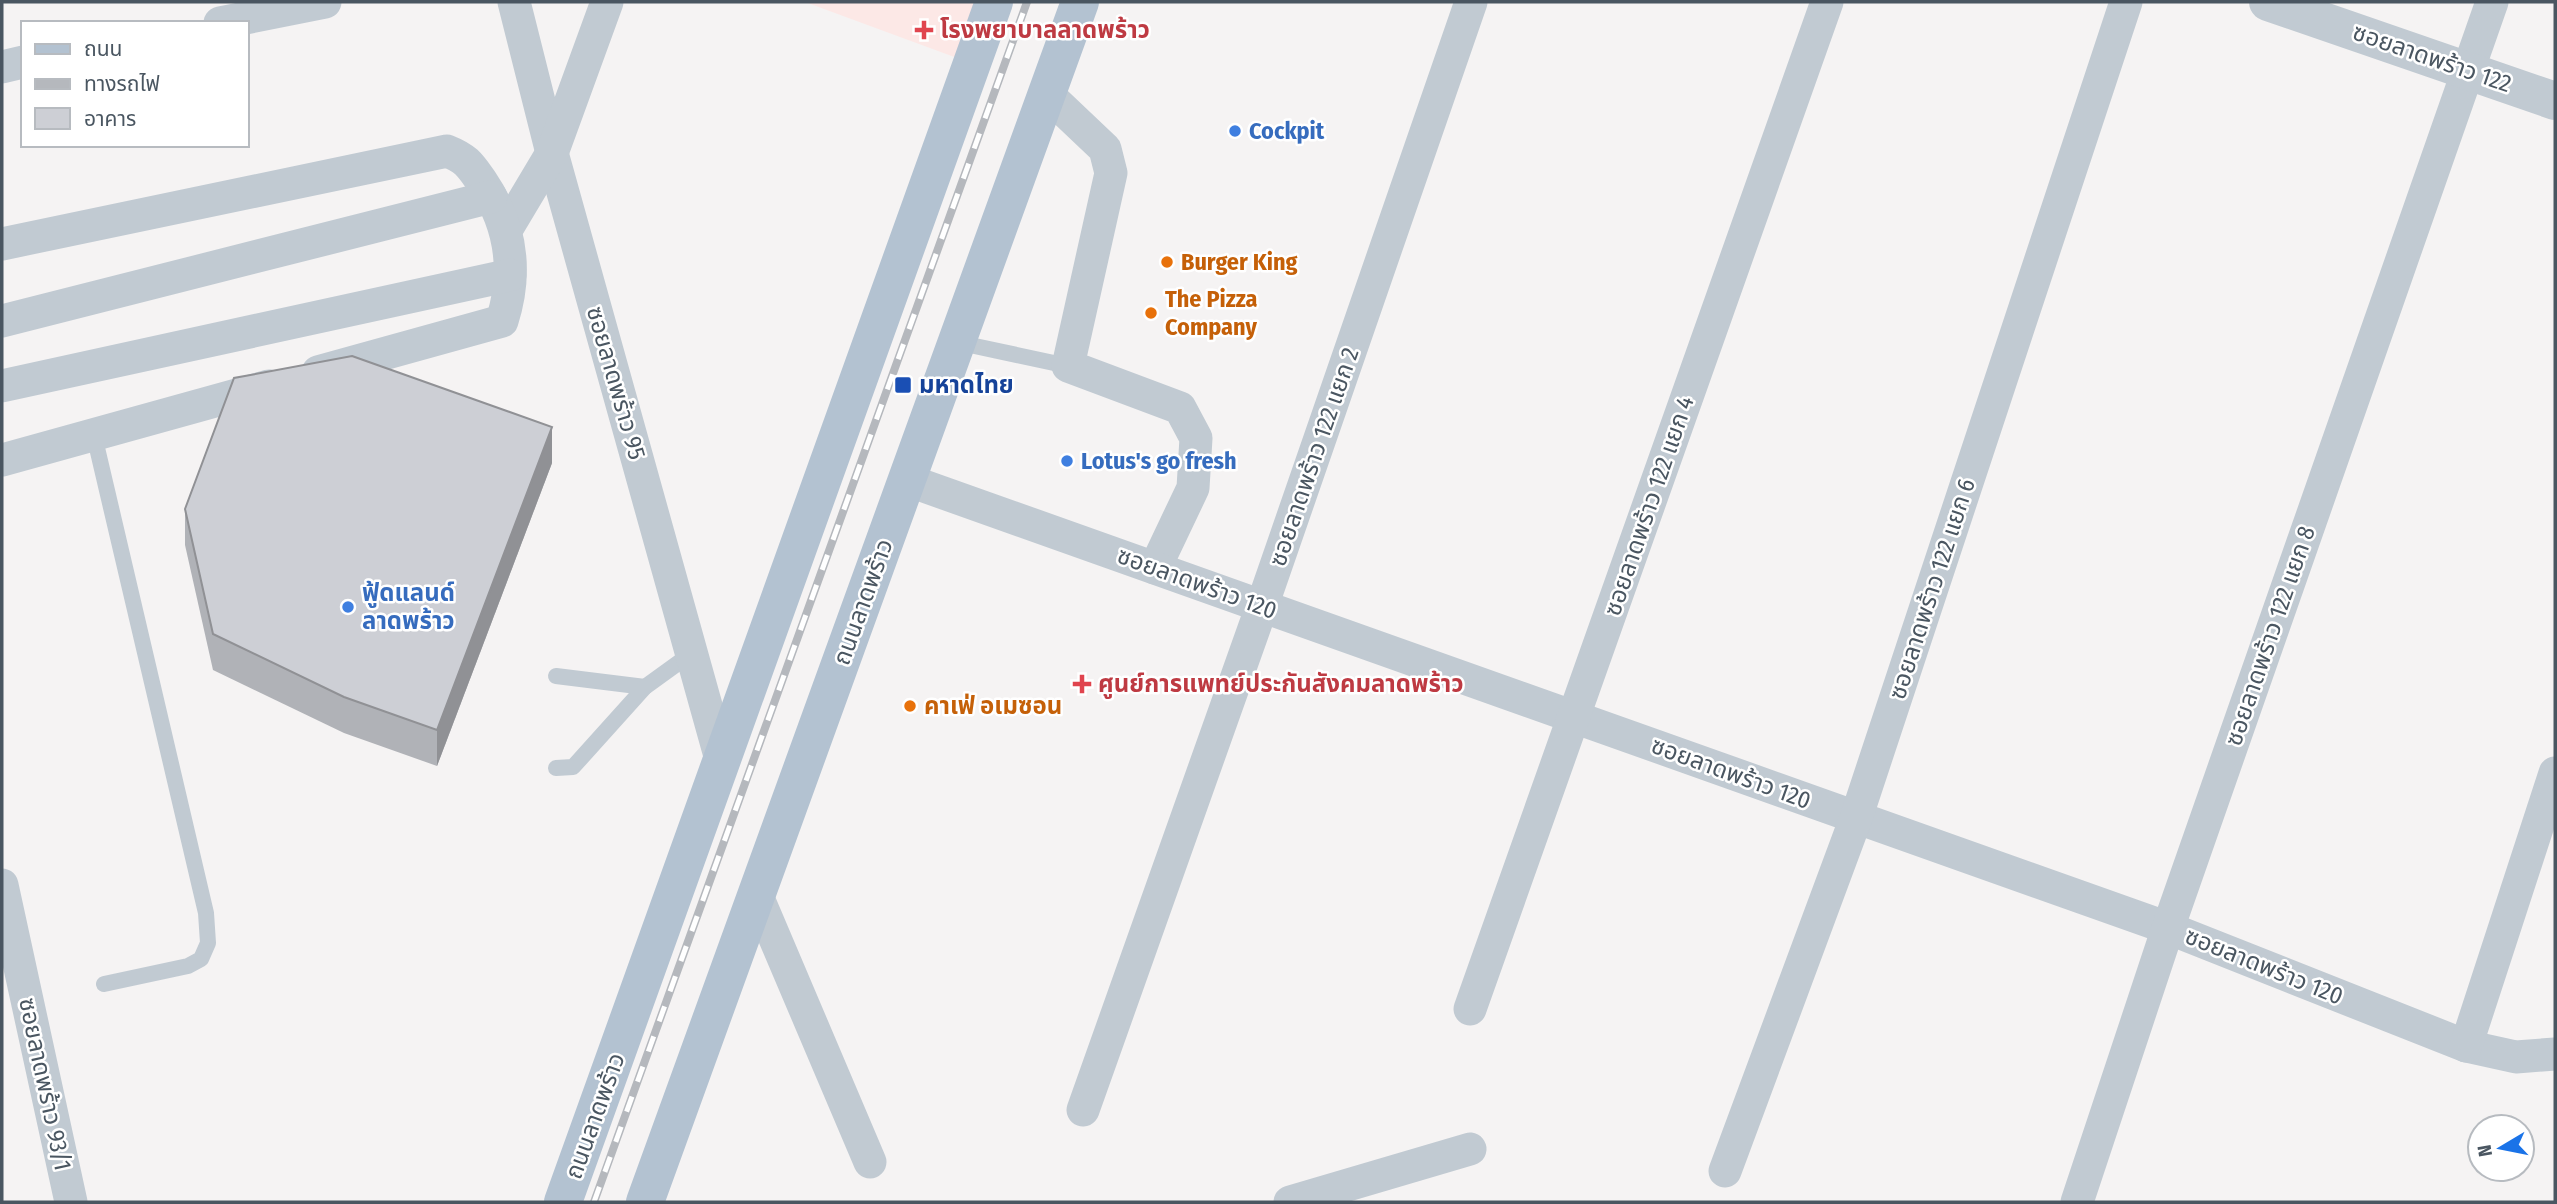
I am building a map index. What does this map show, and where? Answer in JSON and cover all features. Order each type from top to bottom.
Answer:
[{"type":"main road","name":"ถนนลาดพร้าว","points":[[563,1202],[994,2]]},
{"type":"main road","name":"ถนนลาดพร้าว","points":[[645,1202],[1080,2]]},
{"type":"street","points":[[230,21],[325,2]]},
{"type":"street","name":"ซอยลาดพร้าว 95","points":[[514,2],[552,153],[722,764]]},
{"type":"street","points":[[506,230],[552,153],[607,2]]},
{"type":"street","name":"ซอยลาดพร้าว 122 แยก 2","points":[[1083,1110],[1262,606],[1471,2]]},
{"type":"street","name":"ซอยลาดพร้าว 122 แยก 4","points":[[1470,1009],[1827,2]]},
{"type":"street","name":"ซอยลาดพร้าว 122 แยก 6","points":[[1725,1171],[1856,818],[2126,2]]},
{"type":"street","name":"ซอยลาดพร้าว 122","points":[[2268,2],[2555,101]]},
{"type":"street","name":"ซอยลาดพร้าว 122 แยก 8","points":[[2077,1202],[2168,929],[2493,2]]},
{"type":"street","points":[[2,67],[21,62]]},
{"type":"street","points":[[1047,94],[1105,149],[1111,173],[1068,366],[1180,408],[1196,438],[1193,488],[1155,568]]},
{"type":"street","points":[[2,244],[447,151],[465,158],[491,197],[506,230],[510,275],[507,306],[502,321],[2,460]]},
{"type":"street","points":[[2,321],[491,197]]},
{"type":"street","points":[[2,386],[510,275]]},
{"type":"street","name":"ซอยลาดพร้าว 120","points":[[907,480],[2168,929],[2466,1046],[2516,1057],[2555,1054]]},
{"type":"street","points":[[2466,1046],[2555,773]]},
{"type":"street","name":"ซอยลาดพร้าว 93/1","points":[[2,884],[71,1202]]},
{"type":"street","points":[[757,896],[870,1163]]},
{"type":"street","points":[[1290,1202],[1470,1149]]},
{"type":"lane","points":[[956,342],[1068,366]]},
{"type":"lane","points":[[94,435],[203,900],[208,943],[201,959],[188,966],[104,984]]},
{"type":"lane","points":[[556,768],[573,767],[645,687],[692,653]]},
{"type":"lane","points":[[556,676],[645,687]]},
{"type":"shaded area","name":"โรงพยาบาลลาดพร้าว","points":[[805,2],[978,2],[957,58]]},
{"type":"building","name":"ฟู้ดแลนด์ ลาดพร้าว","points":[[352,356],[552,427],[437,730],[344,697],[213,634],[185,509],[234,378]]},
{"type":"railway","points":[[594,1202],[1027,2]]},
{"type":"place","name":"โรงพยาบาลลาดพร้าว","points":[[924,30]]},
{"type":"place","name":"Cockpit","points":[[1235,131]]},
{"type":"place","name":"Burger King","points":[[1167,262]]},
{"type":"place","name":"The Pizza Company","points":[[1151,313]]},
{"type":"place","name":"มหาดไทย","points":[[903,385]]},
{"type":"place","name":"Lotus's go fresh","points":[[1067,461]]},
{"type":"place","name":"ฟู้ดแลนด์ ลาดพร้าว","points":[[348,607]]},
{"type":"place","name":"ศูนย์การแพทย์ประกันสังคมลาดพร้าว","points":[[1082,684]]},
{"type":"place","name":"คาเฟ่ อเมซอน","points":[[910,706]]}]
